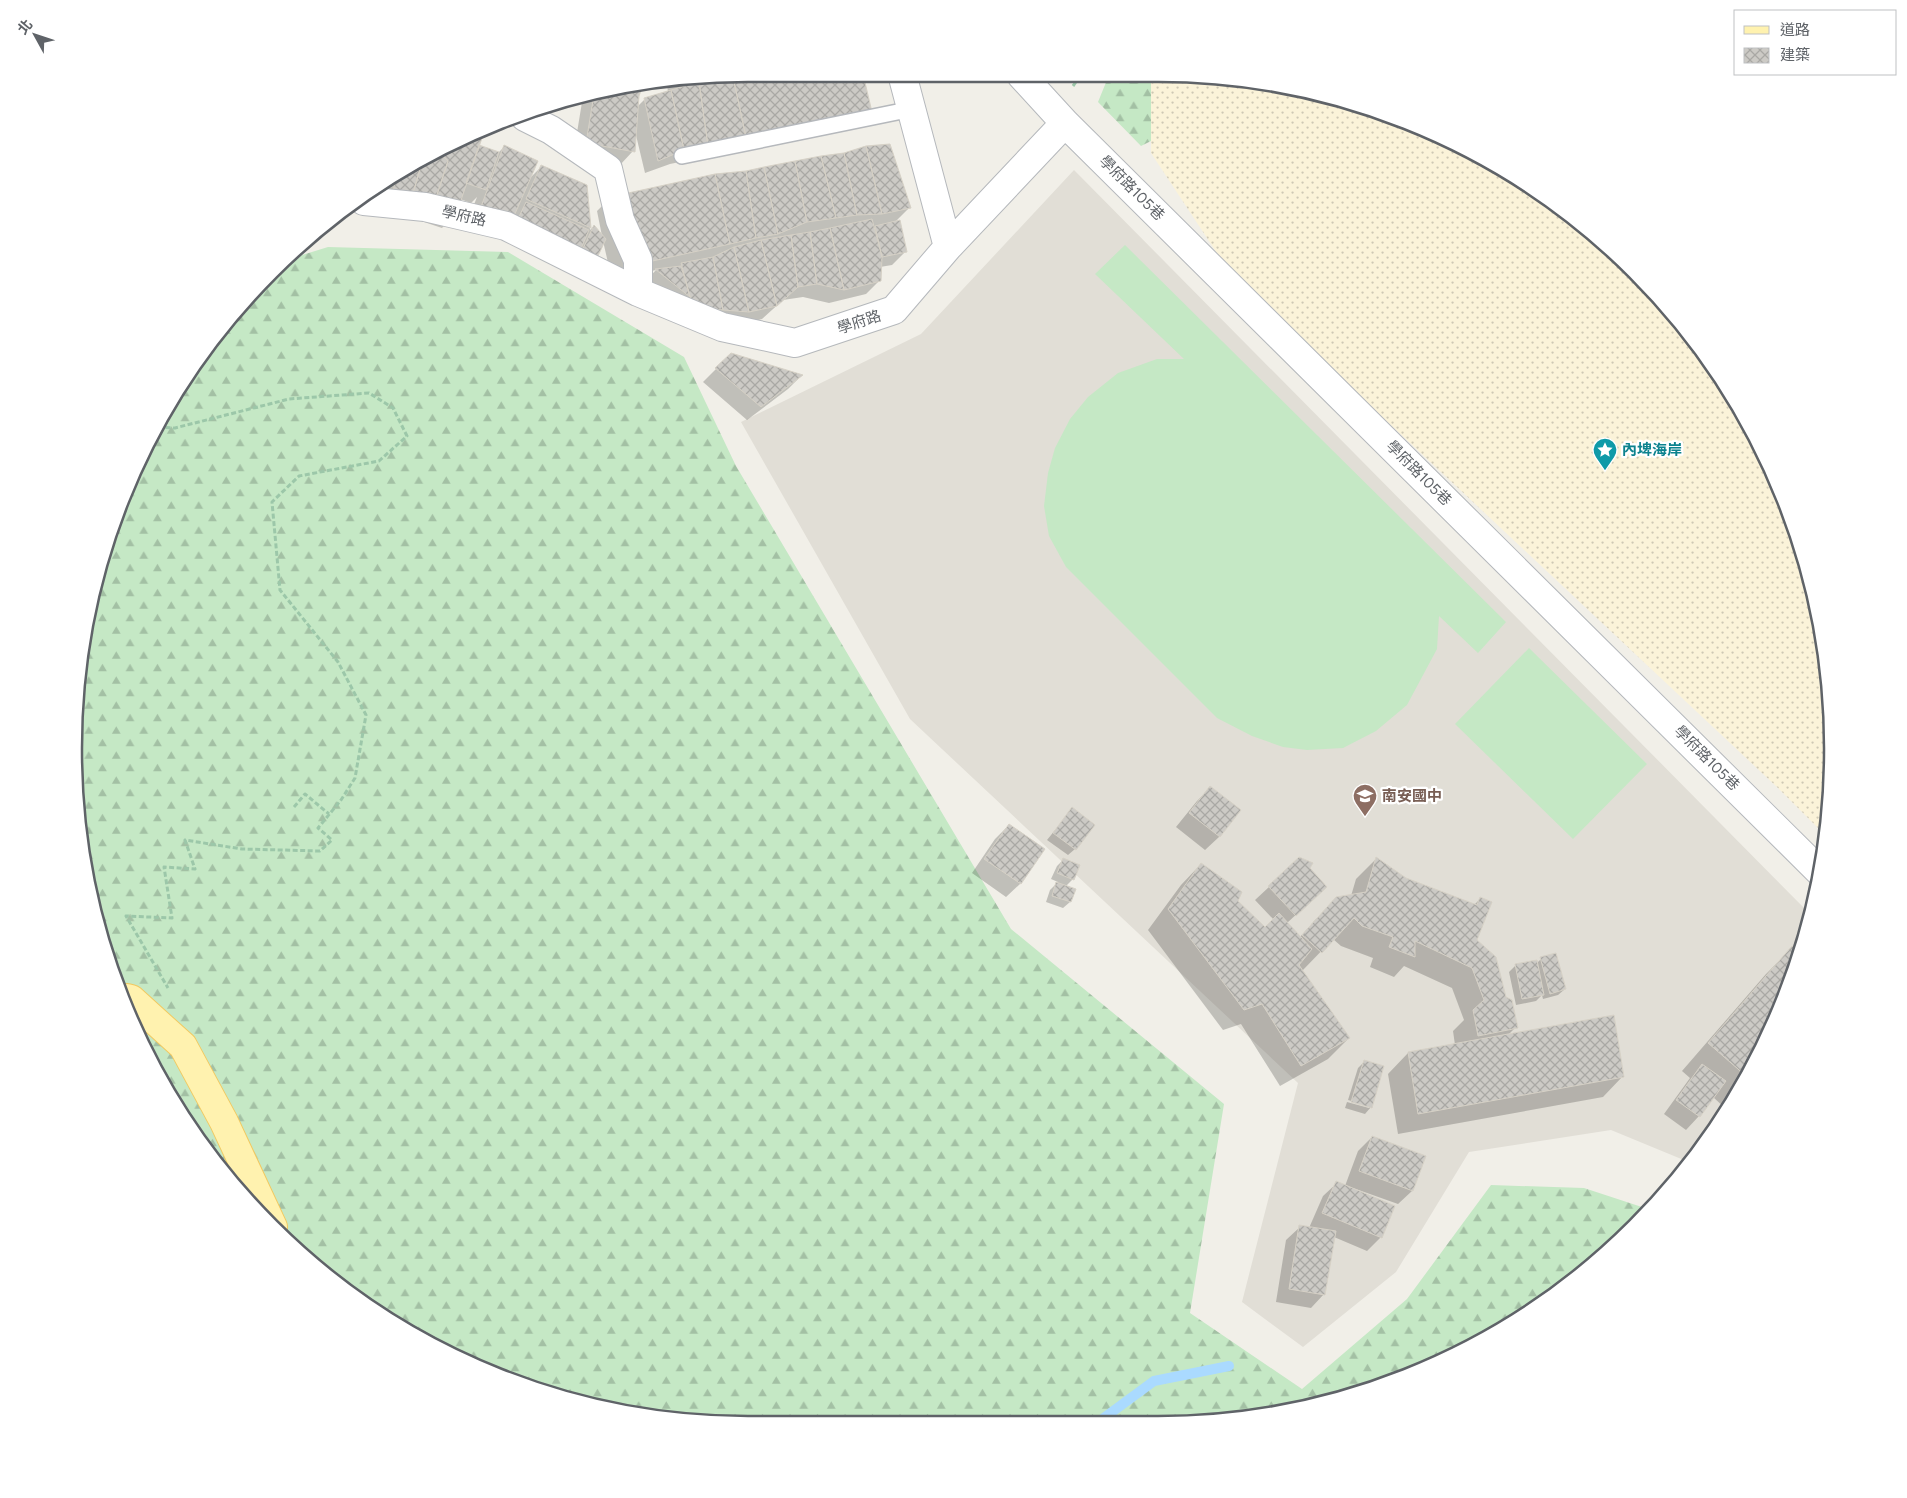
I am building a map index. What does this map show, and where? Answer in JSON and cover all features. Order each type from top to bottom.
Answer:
[{"type":"main road","points":[[131,999],[183,1046],[224,1122],[262,1202]]},
{"type":"street","points":[[904,82],[948,247]]},
{"type":"street","name":"學府路105巷","points":[[1027,82],[1065,123],[1814,866]]},
{"type":"street","points":[[530,120],[551,130],[608,169],[620,220],[638,260],[638,292]]},
{"type":"street","name":"學府路","points":[[371,201],[425,207],[506,226],[638,292],[722,326],[795,343],[894,310],[948,247],[1065,123]]},
{"type":"lane","points":[[682,156],[912,109]]},
{"type":"path","points":[[166,427],[175,428],[289,399],[369,393],[393,408],[407,436],[379,461],[300,476],[272,502],[280,590],[338,662],[366,715],[355,778],[318,828],[332,840],[320,851],[242,850],[185,840],[195,869],[164,867],[172,918],[126,916],[168,988]]},
{"type":"path","points":[[294,806],[305,794],[329,814]]},
{"type":"shaded area","name":"南安國中","points":[[1074,170],[1805,909],[1789,963],[1774,1004],[1756,1044],[1712,1119],[1683,1160],[1611,1130],[1469,1152],[1396,1272],[1303,1347],[1242,1302],[1298,1083],[910,719],[741,422],[921,334]]},
{"type":"green space","points":[[1106,82],[1202,84],[1203,115],[1141,146],[1098,102]]},
{"type":"green space","points":[[1125,245],[1506,622],[1478,653],[1439,616],[1437,649],[1407,705],[1376,731],[1343,748],[1307,750],[1283,747],[1252,736],[1217,718],[1066,567],[1049,536],[1044,506],[1048,473],[1055,448],[1070,419],[1088,397],[1118,373],[1157,359],[1184,359],[1095,274]]},
{"type":"green space","points":[[328,247],[508,252],[684,357],[736,466],[1011,929],[1224,1104],[1190,1313],[1302,1389],[1407,1299],[1491,1185],[1584,1188],[1641,1207],[1597,1250],[1564,1278],[1491,1326],[1453,1347],[1413,1365],[1331,1393],[1245,1410],[1202,1414],[1158,1416],[749,1416],[662,1410],[576,1393],[494,1365],[454,1347],[416,1326],[343,1278],[278,1220],[220,1155],[172,1082],[151,1044],[133,1004],[105,922],[88,836],[82,749],[88,662],[95,619],[105,576],[133,494],[151,454],[172,416],[220,343],[278,278],[303,255]]},
{"type":"green space","points":[[1529,648],[1647,764],[1573,839],[1455,724]]},
{"type":"sand","name":"內埤海岸","points":[[1151,82],[1245,88],[1331,105],[1413,133],[1453,151],[1491,172],[1564,220],[1629,278],[1687,343],[1712,379],[1756,454],[1774,494],[1789,535],[1802,576],[1819,662],[1823,705],[1824,749],[1820,830],[1778,788],[1232,276],[1151,153]]},
{"type":"building","points":[[865,82],[872,112],[746,137],[734,83]]},
{"type":"building","points":[[734,83],[746,137],[708,146],[699,85]]},
{"type":"building","points":[[699,85],[708,146],[684,150],[671,90]]},
{"type":"building","points":[[671,90],[684,150],[658,161],[644,98]]},
{"type":"building","points":[[641,91],[635,152],[586,143],[593,101]]},
{"type":"building","points":[[482,138],[456,215],[433,207],[448,161],[444,157]]},
{"type":"building","points":[[890,144],[911,208],[882,214],[866,146]]},
{"type":"building","points":[[479,145],[499,152],[486,190],[466,183]]},
{"type":"building","points":[[504,145],[538,161],[511,223],[479,212]]},
{"type":"building","points":[[866,146],[882,214],[857,215],[844,153]]},
{"type":"building","points":[[844,153],[857,215],[836,218],[821,156]]},
{"type":"building","points":[[444,156],[448,161],[433,207],[411,200],[420,170]]},
{"type":"building","points":[[821,156],[836,218],[807,222],[795,161]]},
{"type":"building","points":[[795,161],[807,222],[778,234],[764,167]]},
{"type":"building","points":[[541,165],[587,185],[591,228],[526,199]]},
{"type":"building","points":[[764,167],[778,234],[756,238],[746,171]]},
{"type":"building","points":[[420,170],[411,200],[392,198],[394,186]]},
{"type":"building","points":[[746,171],[756,238],[730,244],[715,174]]},
{"type":"building","points":[[715,174],[730,244],[625,267],[610,197]]},
{"type":"building","points":[[526,202],[589,230],[580,251],[516,223]]},
{"type":"building","points":[[872,219],[882,257],[881,281],[844,290],[830,228]]},
{"type":"building","points":[[900,220],[907,252],[882,257],[875,226]]},
{"type":"building","points":[[594,225],[606,239],[596,260],[581,253]]},
{"type":"building","points":[[830,228],[844,290],[817,284],[810,232]]},
{"type":"building","points":[[810,232],[817,284],[798,287],[791,235]]},
{"type":"building","points":[[791,235],[798,287],[777,306],[761,240]]},
{"type":"building","points":[[761,240],[777,306],[749,312],[734,247]]},
{"type":"building","points":[[734,247],[749,312],[723,310],[713,257]]},
{"type":"building","points":[[713,257],[723,310],[693,307],[681,263]]},
{"type":"building","points":[[681,266],[690,297],[655,269]]},
{"type":"building","points":[[731,353],[803,375],[761,407],[715,368]]},
{"type":"building","points":[[1210,786],[1241,810],[1220,837],[1189,813]]},
{"type":"building","points":[[1072,807],[1095,825],[1076,850],[1053,833]]},
{"type":"building","points":[[1009,824],[1045,849],[1021,884],[984,859]]},
{"type":"building","points":[[1299,857],[1313,863],[1310,868],[1327,887],[1296,916],[1268,886]]},
{"type":"building","points":[[1376,857],[1406,878],[1477,905],[1480,897],[1492,902],[1477,940],[1496,957],[1506,997],[1512,1000],[1518,1028],[1478,1036],[1473,1010],[1484,1000],[1472,968],[1415,941],[1415,957],[1389,947],[1393,937],[1362,926],[1354,918],[1322,953],[1302,935],[1336,897],[1366,892]]},
{"type":"building","points":[[1063,858],[1080,865],[1074,880],[1057,873]]},
{"type":"building","points":[[1201,863],[1242,892],[1238,901],[1265,927],[1279,913],[1312,949],[1299,965],[1350,1038],[1301,1066],[1262,1004],[1244,1010],[1168,909]]},
{"type":"building","points":[[1056,882],[1076,889],[1071,902],[1052,896]]},
{"type":"building","points":[[1792,946],[1794,947],[1774,1004],[1756,1044],[1741,1071],[1708,1043]]},
{"type":"building","points":[[1556,953],[1566,989],[1550,994],[1540,957]]},
{"type":"building","points":[[1537,960],[1544,995],[1522,999],[1515,964]]},
{"type":"building","points":[[1614,1015],[1624,1077],[1418,1114],[1408,1052]]},
{"type":"building","points":[[1364,1060],[1384,1066],[1372,1108],[1351,1102]]},
{"type":"building","points":[[1702,1064],[1726,1081],[1700,1117],[1676,1100]]},
{"type":"building","points":[[1372,1136],[1426,1156],[1413,1191],[1359,1171]]},
{"type":"building","points":[[1336,1181],[1395,1206],[1382,1238],[1322,1213]]},
{"type":"building","points":[[1299,1225],[1336,1231],[1325,1295],[1289,1289]]},
{"type":"waterway","points":[[1106,1416],[1154,1381],[1229,1366]]},
{"type":"place","name":"內埤海岸","points":[[1605,471]]},
{"type":"place","name":"南安國中","points":[[1365,817]]}]
